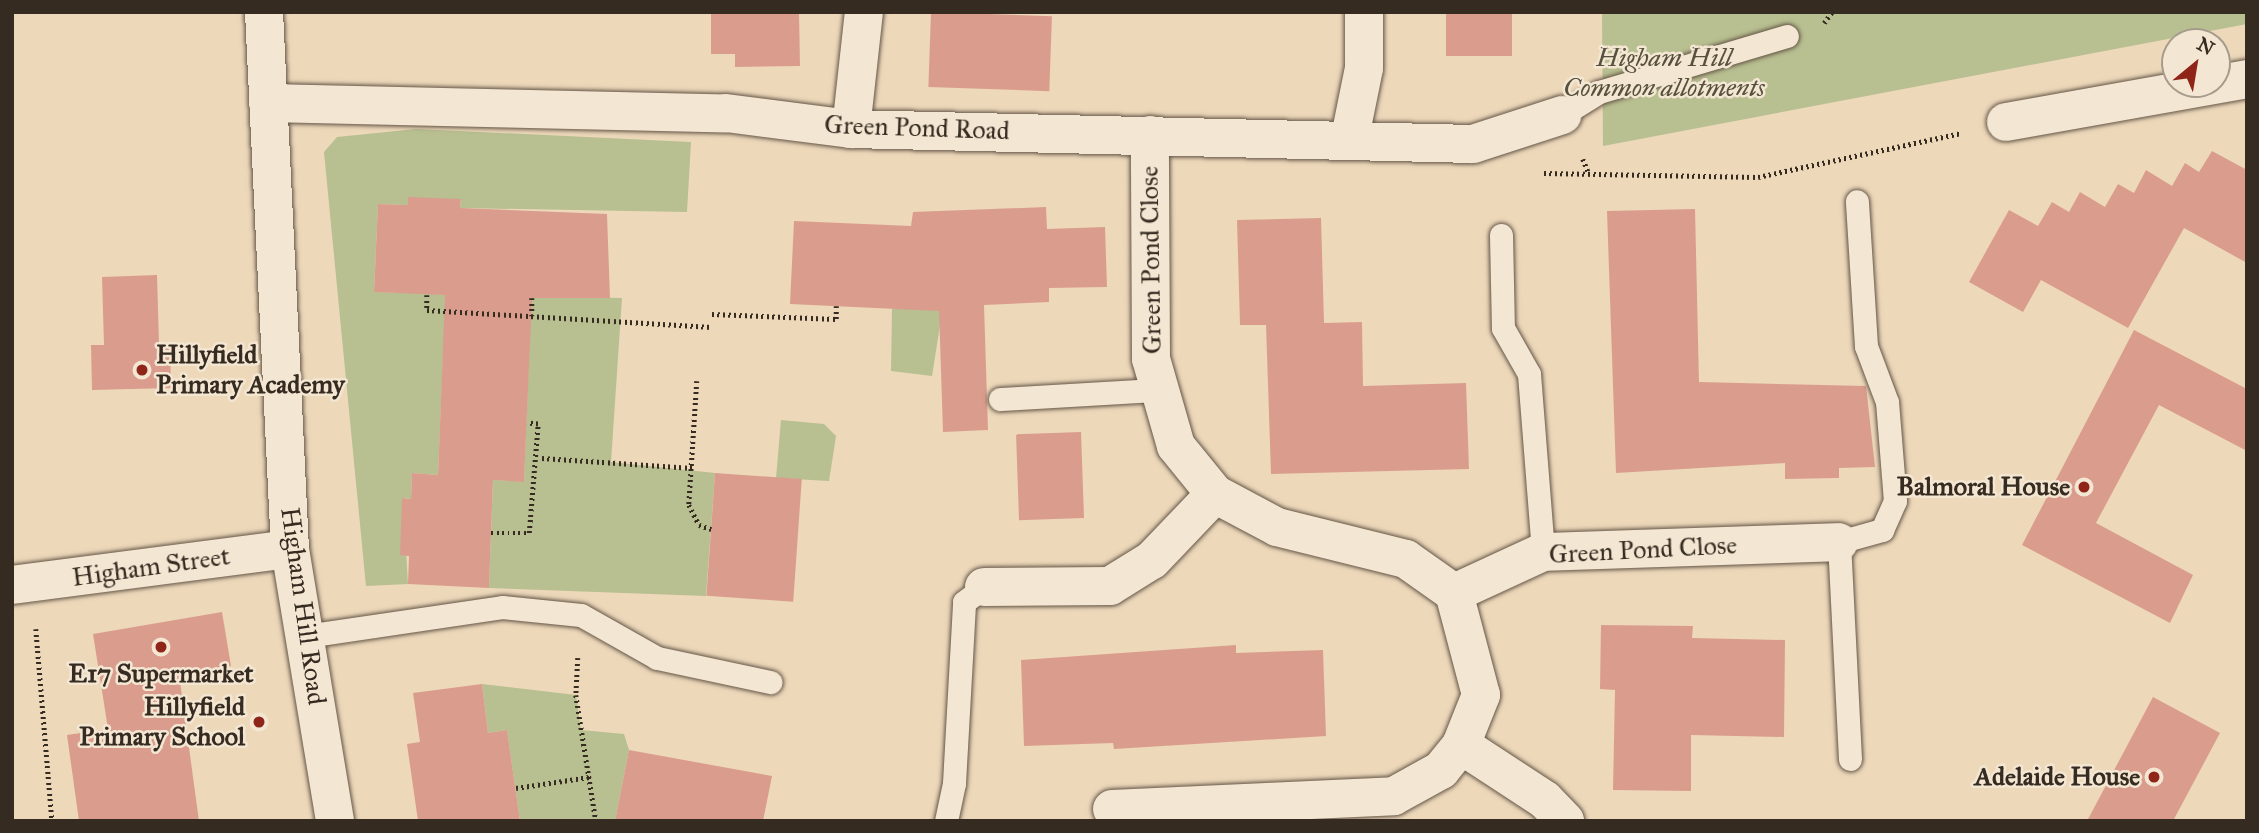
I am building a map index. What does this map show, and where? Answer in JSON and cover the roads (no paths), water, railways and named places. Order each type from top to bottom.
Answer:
[{"type":"street","name":"Higham Hill Road","points":[[264,12],[290,549],[335,821]]},
{"type":"street","points":[[850,129],[864,12]]},
{"type":"street","points":[[1350,137],[1364,68],[1364,12]]},
{"type":"street","points":[[2006,122],[2247,79]]},
{"type":"street","name":"Green Pond Road","points":[[268,103],[726,113],[850,129],[1350,137],[1473,144],[1562,115]]},
{"type":"street","name":"Green Pond Close","points":[[1150,135],[1151,359],[1157,390],[1177,446],[1215,494],[1277,527],[1406,559],[1454,593],[1544,552],[1839,542]]},
{"type":"street","points":[[984,587],[1110,586],[1152,560],[1215,494]]},
{"type":"street","name":"Higham Street","points":[[22,584],[290,549]]},
{"type":"street","points":[[1112,808],[1190,814],[1394,796],[1441,770],[1461,746],[1481,695],[1454,593]]},
{"type":"street","points":[[1461,746],[1545,800],[1564,821]]},
{"type":"lane","points":[[1562,115],[1599,92],[1787,36]]},
{"type":"lane","points":[[1850,759],[1839,542],[1882,530],[1895,500],[1887,402],[1866,346],[1857,201]]},
{"type":"lane","points":[[1501,234],[1503,328],[1529,374],[1544,552]]},
{"type":"lane","points":[[1000,399],[1157,390]]},
{"type":"lane","points":[[946,821],[964,602],[984,587]]},
{"type":"lane","points":[[306,636],[502,607],[581,615],[657,658],[769,682]]},
{"type":"place","name":"Hillyfield Primary Academy","points":[[142,370]]},
{"type":"place","name":"Balmoral House","points":[[2084,487]]},
{"type":"place","name":"E17 Supermarket","points":[[161,647]]},
{"type":"place","name":"Hillyfield Primary School","points":[[259,722]]},
{"type":"place","name":"Adelaide House","points":[[2154,777]]},
{"type":"park label","name":"Higham Hill Common allotments","points":[[1664,73]]}]
